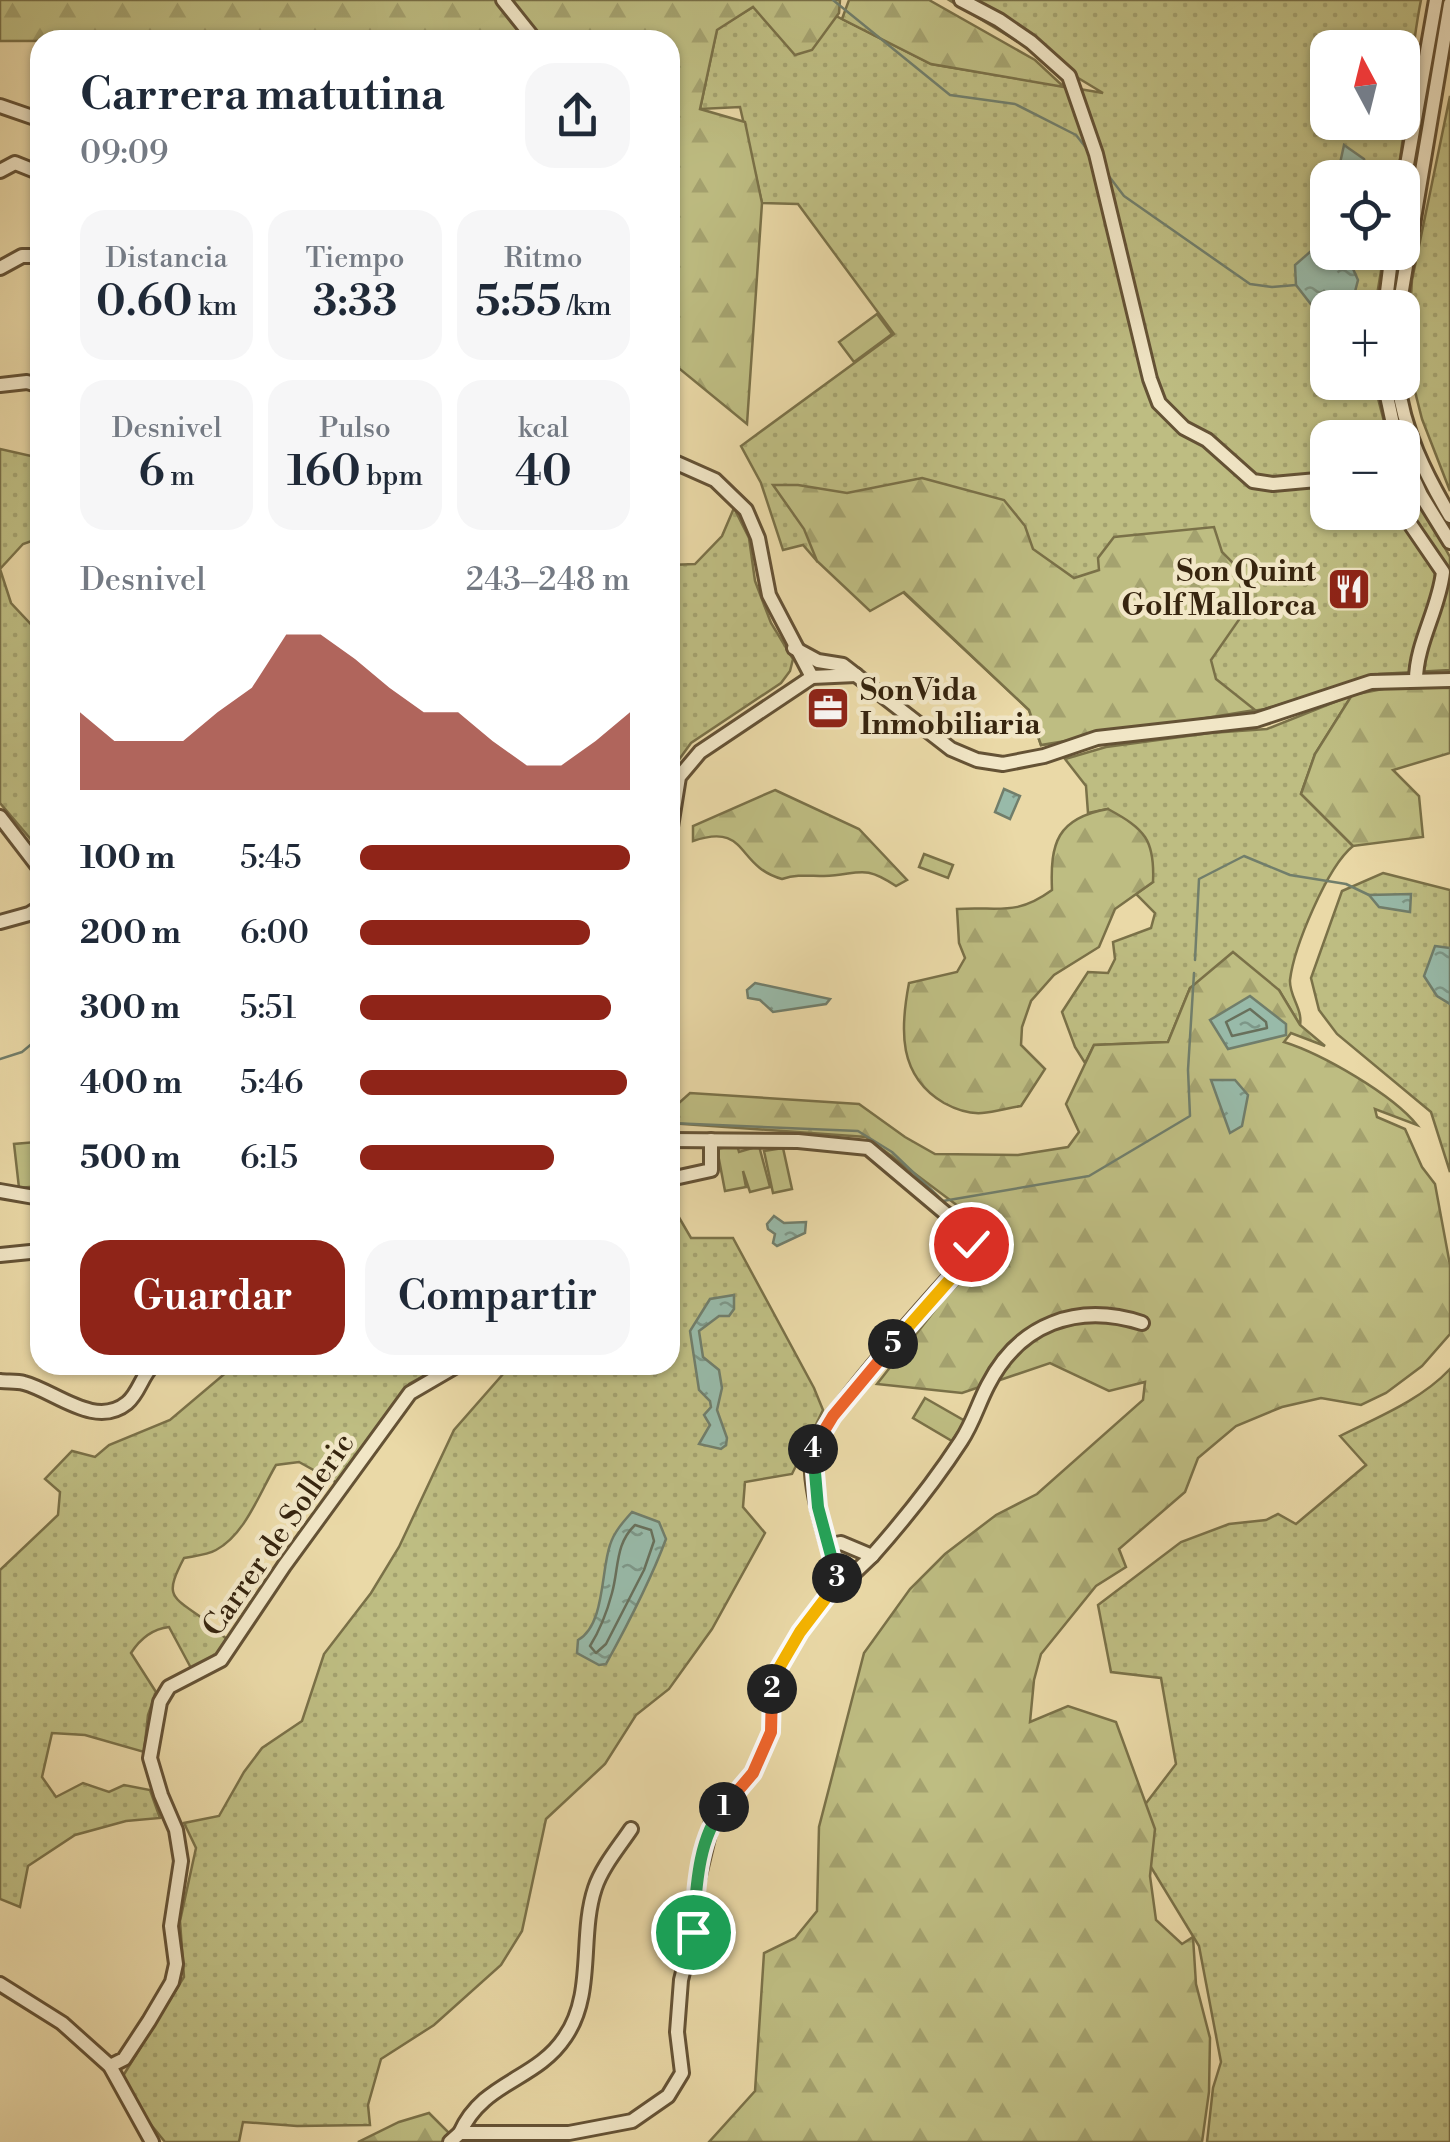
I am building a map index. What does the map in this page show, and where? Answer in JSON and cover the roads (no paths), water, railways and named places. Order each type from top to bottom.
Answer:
[{"type":"street","points":[[503,0],[527,30]]},
{"type":"street","points":[[961,0],[1031,42],[1069,76],[1096,154],[1159,404],[1253,481],[1272,484],[1310,481]]},
{"type":"street","points":[[1408,160],[1436,0]]},
{"type":"street","points":[[1401,290],[1450,4]]},
{"type":"street","points":[[0,106],[30,117]]},
{"type":"street","points":[[0,171],[15,164],[30,169]]},
{"type":"street","points":[[0,268],[30,256]]},
{"type":"street","points":[[0,385],[30,383]]},
{"type":"street","points":[[1402,400],[1420,458],[1450,516]]},
{"type":"street","points":[[680,464],[715,480],[746,510],[758,538],[768,595],[812,677]]},
{"type":"street","points":[[1421,495],[1450,542]]},
{"type":"street","points":[[1414,530],[1443,572],[1437,608],[1416,667],[1416,680]]},
{"type":"street","points":[[794,648],[818,661],[843,665],[951,749],[977,760],[1002,764],[1044,756],[1097,738],[1256,720],[1371,682],[1450,680]]},
{"type":"street","points":[[680,775],[700,752],[729,730],[812,677],[856,675]]},
{"type":"street","points":[[0,817],[30,856]]},
{"type":"street","points":[[0,922],[30,913]]},
{"type":"street","points":[[680,1140],[798,1141],[868,1148],[963,1228],[971,1244],[968,1259],[833,1416],[812,1450],[818,1507],[838,1582]]},
{"type":"street","points":[[680,1177],[711,1170],[711,1140]]},
{"type":"street","points":[[0,1191],[30,1196]]},
{"type":"street","points":[[0,1255],[30,1252]]},
{"type":"street","points":[[455,2138],[568,2133],[632,2122],[668,2096],[682,2072],[677,2032],[681,1980],[712,1821],[753,1773],[771,1732],[772,1680],[800,1632],[838,1582],[850,1577],[872,1556],[959,1445],[988,1384],[1020,1340],[1054,1320],[1086,1313],[1123,1316],[1142,1323]]},
{"type":"street","points":[[0,1381],[24,1383],[64,1403],[106,1412],[123,1406],[136,1394],[143,1375]]},
{"type":"street","name":"Carrer de Solleric","points":[[110,2066],[124,2059],[148,2022],[172,1982],[176,1964],[171,1926],[181,1861],[176,1830],[150,1758],[160,1702],[169,1687],[221,1660],[410,1393],[441,1375]]},
{"type":"street","points":[[830,1545],[841,1543],[872,1556]]},
{"type":"street","points":[[455,2138],[484,2098],[555,2051],[568,2033],[584,1978],[595,1888],[630,1829]]},
{"type":"street","points":[[0,1984],[62,2023],[110,2066],[152,2142]]},
{"type":"street","points":[[514,2142],[526,2132]]},
{"type":"water","points":[[1344,145],[1364,160],[1341,160]]},
{"type":"water","points":[[1310,252],[1310,270],[1354,270],[1358,280],[1355,290],[1310,290],[1310,303],[1296,285],[1295,265]]},
{"type":"water","points":[[1004,789],[1020,796],[1010,819],[995,812]]},
{"type":"water","points":[[1411,894],[1410,912],[1379,907],[1369,895]]},
{"type":"water","points":[[1435,946],[1450,948],[1450,1004],[1437,996],[1424,976]]},
{"type":"water","points":[[755,983],[830,999],[826,1004],[773,1012],[760,1000],[748,998],[747,990]]},
{"type":"water","points":[[1250,996],[1286,1024],[1286,1035],[1228,1049],[1210,1020]]},
{"type":"water","points":[[1211,1080],[1235,1080],[1248,1095],[1242,1126],[1230,1133]]},
{"type":"water","points":[[774,1216],[784,1223],[806,1222],[805,1233],[777,1246],[773,1243],[775,1234],[767,1224]]},
{"type":"water","points":[[734,1295],[734,1309],[729,1316],[719,1316],[699,1331],[703,1357],[719,1370],[722,1388],[717,1410],[727,1438],[721,1449],[699,1444],[710,1425],[704,1415],[711,1407],[699,1390],[690,1331],[710,1299]]},
{"type":"water","points":[[632,1512],[659,1522],[666,1539],[622,1634],[606,1664],[599,1665],[577,1653],[578,1640],[587,1633],[598,1610],[612,1540]]},
{"type":"waterway","points":[[833,0],[950,95],[1015,104],[1076,135],[1087,149]]},
{"type":"waterway","points":[[1108,175],[1124,196],[1250,284],[1296,285]]},
{"type":"waterway","points":[[1195,960],[1199,879],[1244,856],[1290,875],[1346,884],[1369,895]]},
{"type":"waterway","points":[[680,1123],[858,1131],[892,1152],[943,1201],[1089,1176],[1190,1116],[1188,1070],[1194,973]]},
{"type":"waterway","points":[[0,1059],[30,1045]]},
{"type":"place","name":"Son Quint Golf Mallorca","points":[[1349,589]]},
{"type":"place","name":"SonVida Inmobiliaria","points":[[828,708]]}]
